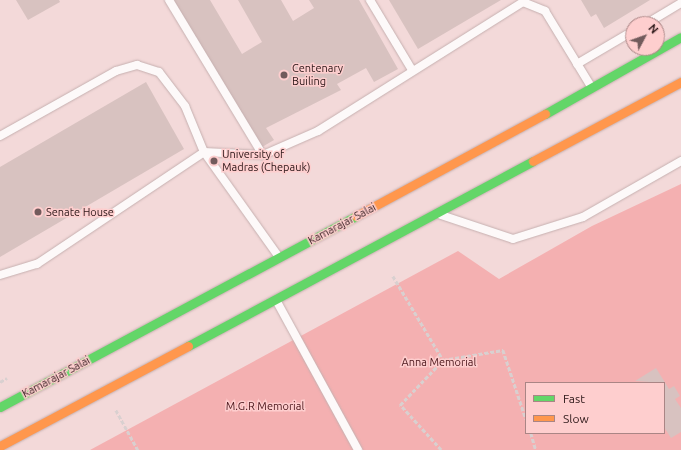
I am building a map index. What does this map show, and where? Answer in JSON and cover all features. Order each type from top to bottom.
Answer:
[{"type":"main road","name":"Kamarajar Salai","points":[[0,407],[593,88],[681,37]]},
{"type":"main road","points":[[0,446],[276,300],[434,212],[681,82]]},
{"type":"lane","points":[[169,0],[263,154]]},
{"type":"lane","points":[[370,0],[412,70]]},
{"type":"lane","points":[[0,275],[37,264],[204,152],[263,154],[318,131],[412,70],[523,2],[545,12],[593,88]]},
{"type":"lane","points":[[659,16],[681,3]]},
{"type":"lane","points":[[577,64],[625,37]]},
{"type":"lane","points":[[0,136],[116,71],[137,65],[159,72],[181,100],[200,134],[204,152],[279,258]]},
{"type":"lane","points":[[434,212],[513,239],[583,217],[681,161]]},
{"type":"lane","points":[[276,300],[358,450]]},
{"type":"path","points":[[392,276],[443,360]]},
{"type":"path","points":[[441,450],[400,405],[443,360],[503,350],[525,416]]},
{"type":"path","points":[[0,382],[7,378]]},
{"type":"path","points":[[116,410],[138,450]]},
{"type":"path","points":[[530,434],[536,450]]},
{"type":"green space","name":"Anna Memorial","points":[[681,184],[681,450],[90,450],[458,251],[499,279],[592,226]]},
{"type":"building","points":[[16,0],[59,0],[60,2],[28,20]]},
{"type":"building","name":"Centenary Builing","points":[[172,0],[210,0],[242,54],[262,42],[238,0],[281,0],[293,21],[314,8],[309,0],[359,0],[398,69],[374,82],[366,68],[337,84],[341,90],[266,128],[274,140],[257,150]]},
{"type":"building","points":[[389,0],[501,0],[418,49]]},
{"type":"building","points":[[581,0],[650,0],[604,28],[596,14],[591,17]]},
{"type":"building","name":"Senate House","points":[[146,82],[184,149],[0,257],[0,167]]},
{"type":"building","points":[[656,368],[665,382],[650,382],[635,381]]},
{"type":"building","points":[[665,383],[669,389],[674,386],[680,396],[675,399],[681,408],[681,432],[671,438],[665,429]]},
{"type":"traffic: fast","points":[[545,114],[681,37]]},
{"type":"traffic: fast","points":[[188,346],[533,161]]},
{"type":"traffic: fast","points":[[0,407],[356,216]]},
{"type":"traffic: slow","points":[[533,161],[681,82]]},
{"type":"traffic: slow","points":[[356,216],[545,114]]},
{"type":"traffic: slow","points":[[0,446],[188,346]]},
{"type":"place","name":"Centenary Builing","points":[[284,75]]},
{"type":"place","name":"University of Madras (Chepauk)","points":[[214,161]]},
{"type":"place","name":"Senate House","points":[[38,212]]},
{"type":"park label","name":"M.G.R Memorial","points":[[265,406]]}]
